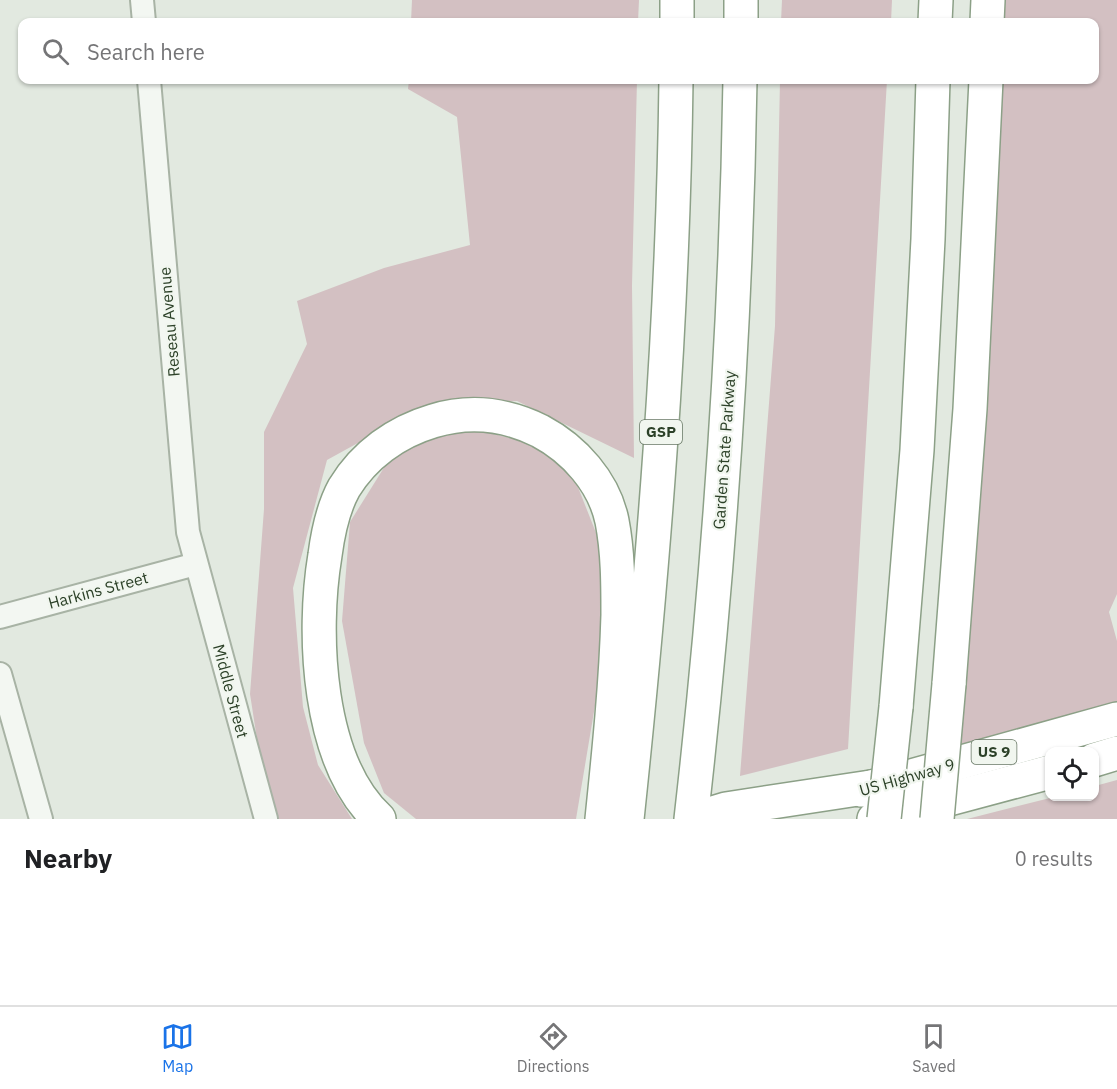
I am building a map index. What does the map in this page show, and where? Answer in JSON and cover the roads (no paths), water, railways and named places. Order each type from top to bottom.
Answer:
[{"type":"highway","points":[[676,18],[677,0]]},
{"type":"highway","points":[[935,18],[936,0]]},
{"type":"highway","points":[[987,18],[988,0]]},
{"type":"highway","name":"GSP","points":[[627,819],[612,798],[645,644],[657,507],[676,84]]},
{"type":"highway","name":"Garden State Parkway","points":[[692,819],[708,664],[727,412],[740,84]]},
{"type":"highway","points":[[884,819],[896,707],[918,438],[933,84]]},
{"type":"highway","points":[[937,819],[970,410],[986,84]]},
{"type":"highway","points":[[379,819],[351,784],[337,747],[326,703],[320,660],[318,616],[327,542],[335,508],[343,490],[365,461],[378,449],[408,430],[425,423],[461,415],[496,417],[514,421],[547,435],[562,445],[582,465],[598,486],[607,503],[617,556],[618,591],[612,798]]},
{"type":"highway","name":"US Highway 9","points":[[767,819],[871,787],[1117,719]]},
{"type":"highway","points":[[1099,759],[1117,753]]},
{"type":"highway","name":"US Highway 9","points":[[874,819],[1045,773]]},
{"type":"highway","points":[[692,819],[726,809],[871,787]]},
{"type":"street","points":[[142,0],[144,18]]},
{"type":"street","name":"Reseau Avenue","points":[[149,84],[182,479],[188,532],[196,564]]},
{"type":"street","name":"Harkins Street","points":[[0,617],[196,564]]},
{"type":"street","name":"Middle Street","points":[[196,564],[266,819]]},
{"type":"street","points":[[0,674],[41,819]]}]
